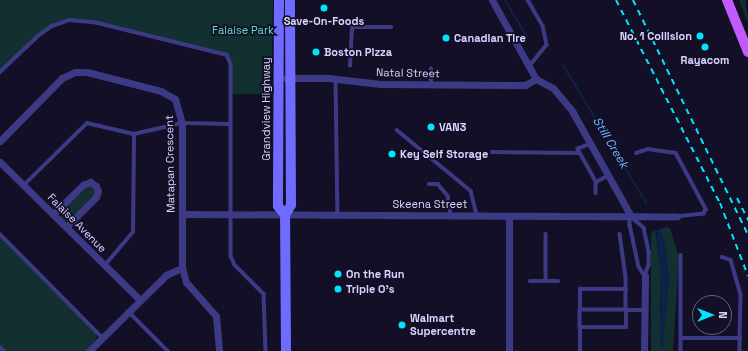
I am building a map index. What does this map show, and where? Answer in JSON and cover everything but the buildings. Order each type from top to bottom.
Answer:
[{"type":"main road","name":"Grandview Highway","points":[[279,0],[278,206],[285,215]]},
{"type":"main road","name":"Grandview Highway","points":[[286,351],[285,215],[291,205],[290,0]]},
{"type":"main road","points":[[726,0],[744,32],[748,52]]},
{"type":"street","points":[[492,0],[536,78],[554,88],[562,97],[592,144],[631,216]]},
{"type":"street","name":"Matapan Crescent","points":[[0,141],[62,78],[75,72],[87,72],[168,94],[179,105],[182,123],[182,268]]},
{"type":"street","name":"Natal Street","points":[[278,78],[336,79],[382,84],[525,85],[536,78]]},
{"type":"street","name":"Falaise Avenue","points":[[0,162],[140,300]]},
{"type":"street","points":[[53,214],[83,185],[90,182],[96,186],[98,191],[96,197],[66,227]]},
{"type":"street","name":"Skeena Street","points":[[182,214],[677,216]]},
{"type":"street","points":[[509,216],[509,351]]},
{"type":"street","points":[[90,351],[128,311],[166,275],[182,268],[186,282],[216,316],[219,351]]},
{"type":"street","points":[[644,351],[645,276]]},
{"type":"lane","points":[[528,0],[544,26],[547,45],[530,66]]},
{"type":"lane","points":[[0,72],[27,44],[52,26],[69,20],[94,22],[227,55],[231,64],[230,256],[235,265],[264,294],[266,351]]},
{"type":"lane","points":[[350,66],[352,27],[391,27]]},
{"type":"lane","points":[[430,84],[431,69]]},
{"type":"lane","points":[[336,79],[338,215]]},
{"type":"lane","points":[[24,186],[87,123],[134,134],[182,123],[230,124]]},
{"type":"lane","points":[[397,130],[471,191],[477,215]]},
{"type":"lane","points":[[104,266],[133,232],[134,134]]},
{"type":"lane","points":[[592,144],[578,149],[579,154],[596,182],[596,193]]},
{"type":"lane","points":[[636,153],[648,149],[676,153],[706,209],[704,214],[677,216]]},
{"type":"lane","points":[[492,152],[579,154]]},
{"type":"lane","points":[[596,182],[609,175]]},
{"type":"lane","points":[[429,184],[438,184],[448,196],[450,215]]},
{"type":"lane","points":[[631,216],[630,225],[639,267],[645,276]]},
{"type":"lane","points":[[631,216],[644,228],[649,252],[649,265],[645,276]]},
{"type":"lane","points":[[0,234],[103,338]]},
{"type":"lane","points":[[546,234],[546,281]]},
{"type":"lane","points":[[580,327],[626,327],[626,290],[620,234]]},
{"type":"lane","points":[[681,255],[681,351]]},
{"type":"lane","points":[[722,257],[732,260],[741,295],[740,351]]},
{"type":"lane","points":[[530,281],[558,281]]},
{"type":"lane","points":[[580,351],[580,290],[626,290]]},
{"type":"lane","points":[[580,310],[644,310]]},
{"type":"lane","points":[[128,311],[168,351]]},
{"type":"lane","points":[[681,338],[740,338]]},
{"type":"lane","points":[[0,347],[4,351]]},
{"type":"green space","name":"Falaise Park","points":[[0,0],[273,0],[271,94],[230,94],[231,64],[227,55],[94,22],[76,20],[52,26],[0,72]]},
{"type":"green space","points":[[739,0],[745,0],[748,22],[747,21]]},
{"type":"green space","points":[[89,186],[95,188],[95,194],[68,221],[64,221],[60,217],[61,211]]},
{"type":"green space","points":[[667,227],[670,228],[679,257],[673,351],[651,351],[651,234],[655,229],[661,270],[660,319],[667,300],[669,279],[665,243],[660,229]]},
{"type":"green space","points":[[0,234],[96,330],[97,338],[86,351],[5,351],[0,346]]},
{"type":"water","points":[[660,229],[665,243],[669,279],[663,347],[660,347],[661,270],[656,230]]},
{"type":"waterway","name":"Still Creek","points":[[505,0],[527,37]]},
{"type":"waterway","name":"Still Creek","points":[[563,65],[647,204]]},
{"type":"railway","points":[[616,0],[720,203],[748,276]]},
{"type":"railway","points":[[633,0],[748,235]]},
{"type":"railway","points":[[737,198],[748,220]]},
{"type":"place","name":"Save-On-Foods","points":[[324,8]]},
{"type":"place","name":"No. 1 Collision","points":[[700,36]]},
{"type":"place","name":"Canadian Tire","points":[[446,38]]},
{"type":"place","name":"Rayacom","points":[[705,47]]},
{"type":"place","name":"Boston Pizza","points":[[316,52]]},
{"type":"place","name":"VAN3","points":[[431,127]]},
{"type":"place","name":"Key Self Storage","points":[[392,154]]},
{"type":"place","name":"On the Run","points":[[338,274]]},
{"type":"place","name":"Triple O’s","points":[[338,289]]},
{"type":"place","name":"Walmart Supercentre","points":[[402,325]]}]
